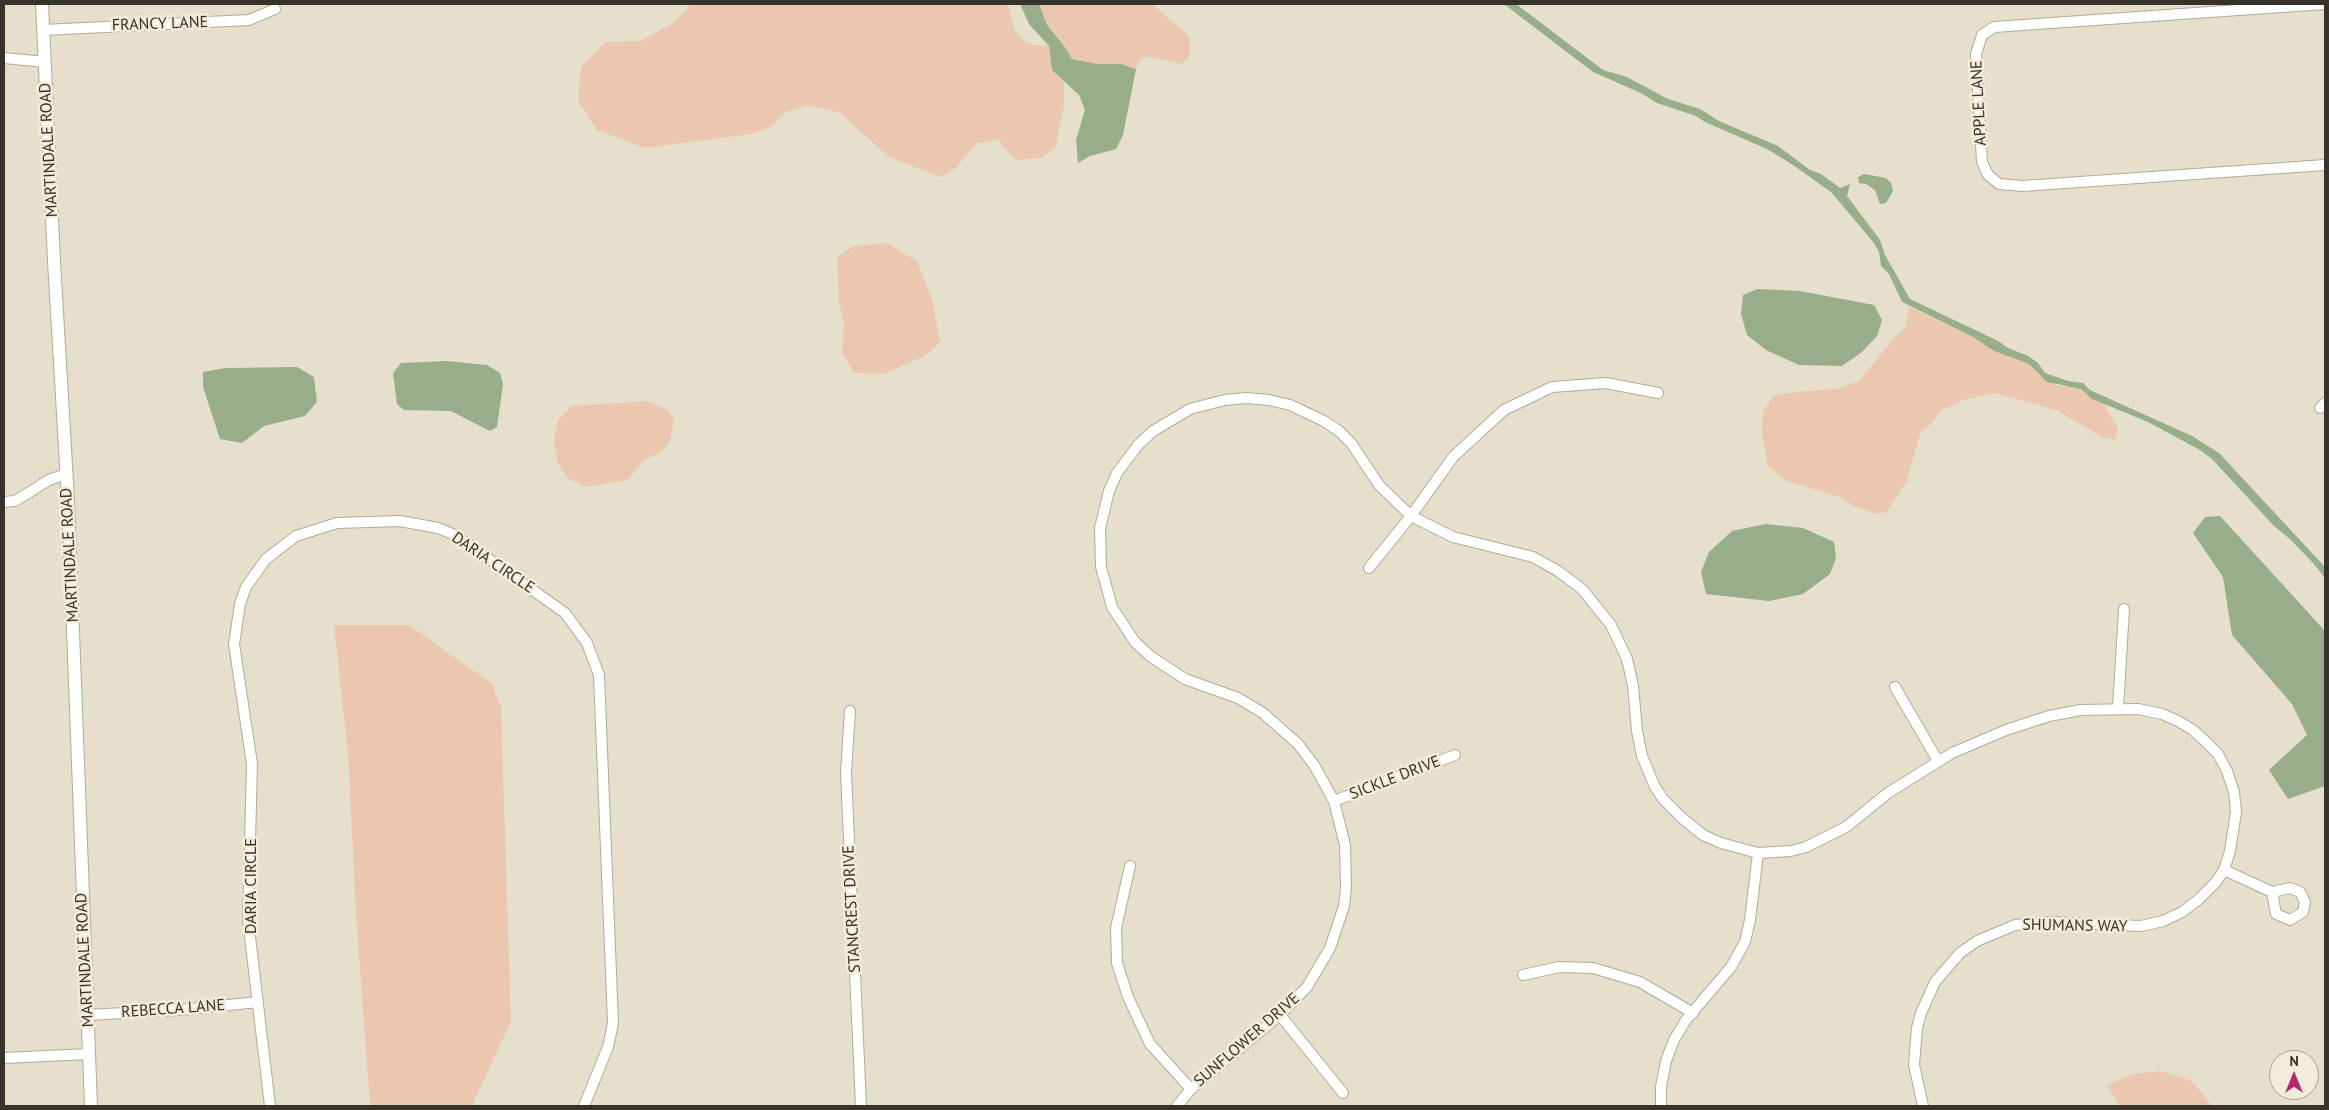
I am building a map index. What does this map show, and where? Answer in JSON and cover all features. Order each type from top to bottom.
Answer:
[{"type":"street","name":"MARTINDALE ROAD","points":[[42,4],[66,474],[91,1106]]},
{"type":"street","name":"APPLE LANE","points":[[2325,4],[1994,27],[1982,35],[1976,54],[1982,162],[1988,175],[1998,184],[2022,186],[2325,165]]},
{"type":"street","name":"FRANCY LANE","points":[[43,30],[249,20],[275,9]]},
{"type":"street","points":[[4,58],[45,62]]},
{"type":"street","points":[[1369,568],[1411,516],[1453,457],[1504,410],[1552,387],[1606,383],[1658,393]]},
{"type":"street","name":"SUNFLOWER DRIVE","points":[[1177,1106],[1191,1089],[1280,1015],[1307,987],[1330,948],[1344,906],[1347,864],[1345,844],[1334,801],[1314,765],[1298,744],[1263,713],[1238,698],[1185,679],[1165,668],[1135,642],[1112,607],[1105,586],[1099,547],[1104,508],[1117,473],[1138,445],[1153,431],[1172,419],[1205,404],[1246,398],[1290,405],[1331,426],[1350,443],[1379,485],[1411,516],[1453,537],[1533,557],[1558,571],[1582,589],[1611,625],[1627,659],[1633,686],[1637,731],[1642,756],[1649,775],[1663,800],[1703,835],[1738,849],[1758,853],[1791,851],[1833,835],[1846,827],[1888,793],[1938,761],[1977,741],[2028,722],[2081,710],[2138,709],[2170,718],[2193,730],[2218,754],[2234,792],[2236,812],[2234,832],[2224,870]]},
{"type":"street","points":[[4,502],[15,500],[49,480],[66,474]]},
{"type":"street","name":"DARIA CIRCLE","points":[[270,1106],[248,910],[252,764],[234,644],[237,617],[246,587],[266,559],[286,542],[310,530],[337,523],[392,521],[421,524],[455,535],[565,613],[587,643],[599,675],[613,1023],[608,1047],[584,1106]]},
{"type":"street","points":[[2118,708],[2124,609]]},
{"type":"street","points":[[1895,687],[1938,761]]},
{"type":"street","name":"STANCREST DRIVE","points":[[850,711],[846,772],[862,1106]]},
{"type":"street","name":"SICKLE DRIVE","points":[[1334,801],[1455,755]]},
{"type":"street","points":[[1661,1106],[1661,1087],[1666,1060],[1682,1027],[1731,968],[1745,942],[1750,920],[1758,853]]},
{"type":"street","points":[[1130,866],[1116,928],[1117,963],[1128,997],[1150,1044],[1191,1089]]},
{"type":"street","points":[[2224,870],[2272,892]]},
{"type":"street","name":"SHUMANS WAY","points":[[1923,1106],[1914,1065],[1920,1013],[1935,982],[1960,953],[1977,940],[2015,925],[2048,922],[2141,926],[2163,921],[2182,912],[2198,900],[2216,882],[2224,870]]},
{"type":"street","points":[[1523,975],[1559,967],[1593,968],[1640,982],[1693,1013]]},
{"type":"street","name":"REBECCA LANE","points":[[88,1015],[180,1010],[258,1002]]},
{"type":"street","points":[[1280,1015],[1343,1093]]},
{"type":"street","points":[[4,1058],[88,1054]]},
{"type":"shaded area","points":[[690,4],[1008,4],[1015,30],[1022,40],[1033,45],[1049,46],[1052,70],[1064,80],[1064,107],[1055,149],[1040,158],[1016,160],[998,140],[977,143],[954,170],[940,177],[889,157],[840,113],[808,105],[786,112],[771,127],[751,134],[645,148],[597,130],[578,100],[581,67],[605,42],[641,41],[671,24],[688,9]]},
{"type":"shaded area","points":[[1020,4],[1039,4],[1047,25],[1072,59],[1097,64],[1121,64],[1136,69],[1123,135],[1116,149],[1090,156],[1078,163],[1076,140],[1085,110],[1079,95],[1052,70],[1049,46],[1029,24]]},
{"type":"shaded area","points":[[1039,4],[1152,4],[1189,36],[1190,51],[1188,59],[1182,64],[1152,57],[1142,58],[1136,69],[1121,64],[1097,64],[1072,59],[1065,46],[1047,25]]},
{"type":"shaded area","points":[[1504,4],[1516,4],[1603,70],[1627,77],[1668,99],[1700,109],[1719,121],[1778,146],[1810,170],[1821,174],[1840,188],[1850,184],[1847,196],[1880,240],[1885,255],[1910,299],[2028,356],[2038,363],[2045,373],[2068,381],[2083,383],[2090,390],[2192,436],[2219,453],[2325,567],[2325,578],[2314,564],[2291,540],[2274,526],[2212,459],[2200,450],[2148,422],[2092,399],[2081,389],[2047,382],[2029,364],[1994,351],[1973,337],[1902,302],[1889,274],[1881,266],[1879,252],[1874,243],[1831,192],[1790,163],[1767,149],[1705,122],[1696,116],[1657,103],[1641,93],[1593,72]]},
{"type":"shaded area","points":[[1864,174],[1886,178],[1891,183],[1893,191],[1886,203],[1880,204],[1875,190],[1866,184],[1859,183],[1858,177]]},
{"type":"shaded area","points":[[887,243],[917,261],[933,303],[940,342],[925,356],[883,374],[854,373],[842,353],[844,325],[839,302],[837,257],[854,246]]},
{"type":"shaded area","points":[[1757,289],[1800,291],[1874,305],[1882,320],[1877,336],[1862,352],[1842,366],[1799,365],[1766,350],[1747,335],[1741,314],[1743,295]]},
{"type":"shaded area","points":[[1909,307],[1973,337],[1994,351],[2029,364],[2038,374],[2056,385],[2081,389],[2096,401],[2103,402],[2118,429],[2115,440],[2101,437],[2059,411],[1995,393],[1964,400],[1943,409],[1931,424],[1920,433],[1907,481],[1887,512],[1876,514],[1854,506],[1843,498],[1787,481],[1768,466],[1762,434],[1763,411],[1774,395],[1836,389],[1859,381],[1896,336],[1905,328]]},
{"type":"shaded area","points":[[447,361],[487,365],[500,373],[503,384],[497,427],[490,431],[451,411],[404,410],[397,404],[393,373],[401,363]]},
{"type":"shaded area","points":[[297,367],[314,377],[317,402],[305,416],[264,426],[242,443],[220,439],[203,387],[203,372],[226,368]]},
{"type":"shaded area","points":[[647,401],[668,410],[674,420],[671,439],[663,451],[643,461],[628,480],[585,487],[567,478],[557,461],[554,442],[558,420],[571,406]]},
{"type":"shaded area","points":[[2220,516],[2325,631],[2325,786],[2288,799],[2269,770],[2307,735],[2292,704],[2232,635],[2223,577],[2193,533],[2205,517]]},
{"type":"shaded area","points":[[1766,524],[1803,528],[1834,542],[1836,558],[1830,574],[1803,594],[1769,601],[1706,594],[1701,572],[1709,552],[1732,531]]},
{"type":"shaded area","points":[[334,625],[409,625],[492,684],[501,707],[511,1021],[472,1106],[370,1106],[356,914],[348,754]]},
{"type":"shaded area","points":[[2161,1071],[2192,1081],[2212,1106],[2120,1106],[2107,1085],[2134,1074]]}]
